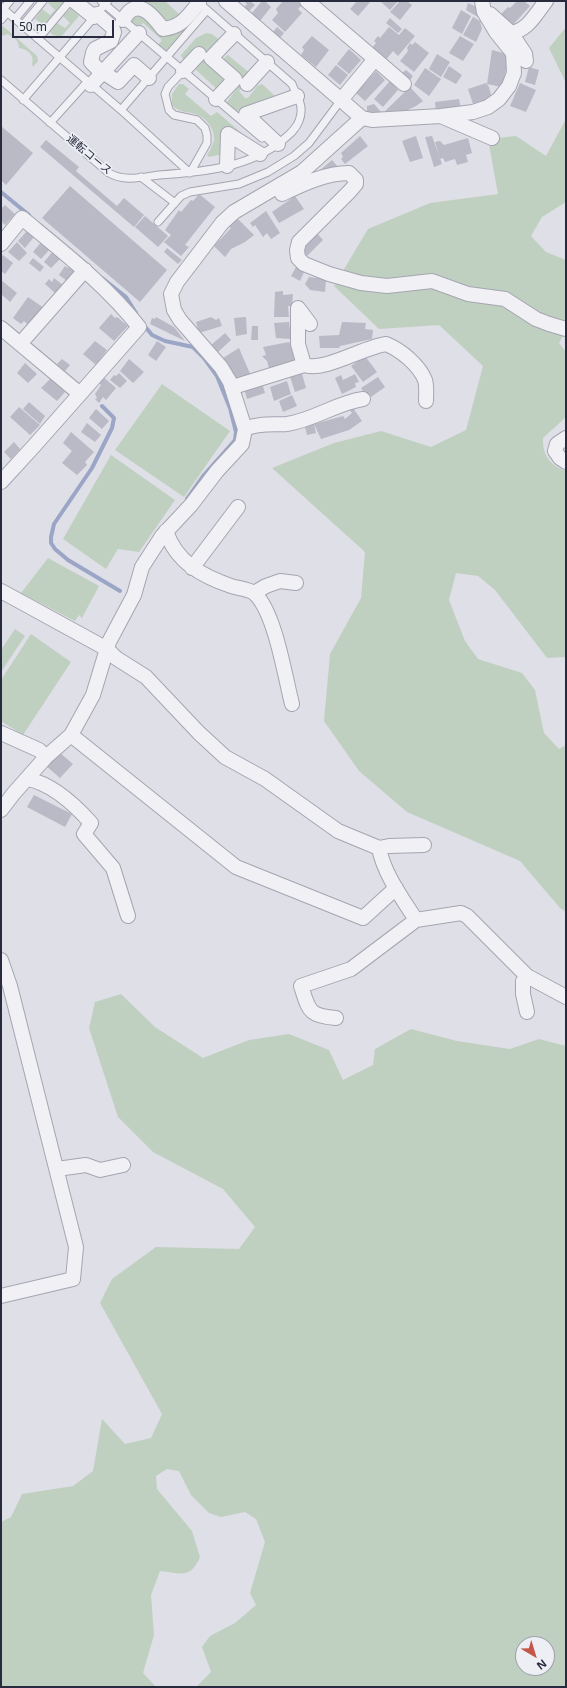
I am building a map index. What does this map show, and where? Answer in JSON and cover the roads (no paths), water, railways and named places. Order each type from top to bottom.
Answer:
[{"type":"street","points":[[74,1],[101,8],[114,32],[111,41],[98,47],[92,53],[91,62],[94,66],[118,82],[134,65],[149,78]]},
{"type":"street","points":[[226,1],[362,118],[372,120],[441,116],[473,112],[488,107],[499,99],[509,86],[514,73],[513,53],[496,32],[483,6]]},
{"type":"street","points":[[307,1],[404,84]]},
{"type":"street","points":[[511,33],[520,31],[526,27],[546,1]]},
{"type":"street","points":[[123,20],[129,12],[134,9],[142,8],[153,15],[163,30],[180,25],[201,5]]},
{"type":"street","points":[[483,6],[511,33],[524,54],[526,61]]},
{"type":"street","points":[[89,84],[104,72],[139,33]]},
{"type":"street","points":[[216,99],[235,79],[211,58],[234,34]]},
{"type":"street","points":[[183,70],[199,54]]},
{"type":"street","points":[[341,100],[375,59]]},
{"type":"street","points":[[247,84],[267,62]]},
{"type":"street","points":[[276,146],[246,114],[297,96]]},
{"type":"street","points":[[441,116],[492,138]]},
{"type":"street","points":[[1,810],[46,757],[71,735],[93,695],[109,642],[134,595],[142,567],[166,532],[191,505],[217,471],[242,444],[245,429],[233,387],[222,367],[176,316],[171,294],[182,274],[222,223],[234,212],[302,172],[362,118]]},
{"type":"street","points":[[226,166],[228,134],[260,154]]},
{"type":"street","points":[[248,204],[253,208],[298,186],[336,173],[349,173],[356,180],[356,184],[299,242],[297,250],[298,258],[304,264],[329,274],[361,283],[387,286],[432,281],[468,294],[505,299],[536,318],[549,324],[566,328]]},
{"type":"street","points":[[1,482],[80,394],[138,326],[122,306],[85,270],[22,218],[2,240]]},
{"type":"street","points":[[20,344],[85,270]]},
{"type":"street","points":[[304,365],[298,344],[298,308],[310,324]]},
{"type":"street","points":[[1,328],[80,394]]},
{"type":"street","points":[[233,387],[304,365],[311,366],[331,363],[386,344],[396,349],[406,357],[422,375],[426,381],[426,401]]},
{"type":"street","points":[[245,429],[251,426],[300,421],[324,413],[348,401],[363,399]]},
{"type":"street","points":[[566,438],[557,444],[555,451],[560,458],[566,462]]},
{"type":"street","points":[[192,568],[238,508]]},
{"type":"street","points":[[166,532],[178,554],[185,563],[192,568],[216,580],[254,593],[267,611],[275,634],[292,704]]},
{"type":"street","points":[[254,593],[280,581],[296,583]]},
{"type":"street","points":[[1,591],[107,649],[116,658],[146,677],[199,733],[225,757],[265,779],[338,831],[379,848],[389,846],[424,845]]},
{"type":"street","points":[[1,733],[38,750],[46,757]]},
{"type":"street","points":[[71,735],[236,867],[363,918],[396,888]]},
{"type":"street","points":[[28,779],[46,786],[59,794],[91,823],[84,834],[113,868],[128,916]]},
{"type":"street","points":[[379,848],[381,856],[396,888],[416,920]]},
{"type":"street","points":[[336,1018],[326,1017],[308,1009],[301,986],[351,969],[416,920],[461,913],[468,916],[527,976],[566,997]]},
{"type":"street","points":[[1,960],[10,986],[76,1247],[73,1279],[1,1296]]},
{"type":"street","points":[[527,976],[523,981],[523,994],[527,1012]]},
{"type":"street","points":[[57,1169],[82,1165],[100,1170],[123,1165]]},
{"type":"lane","points":[[1,20],[4,10],[10,1]]},
{"type":"lane","points":[[15,19],[30,1]]},
{"type":"lane","points":[[22,26],[43,1]]},
{"type":"lane","points":[[38,39],[70,1]]},
{"type":"lane","points":[[121,110],[167,57],[201,5]]},
{"type":"lane","name":"運転コース","points":[[1,80],[109,174],[121,178],[190,173],[226,166],[260,154],[276,146],[294,130],[302,111],[301,101],[292,84],[201,5]]},
{"type":"lane","points":[[23,100],[101,8],[123,20],[216,99],[276,146]]},
{"type":"lane","points":[[4,10],[121,110],[190,173],[207,143],[207,135],[204,128],[196,120],[174,116],[169,110],[165,94],[168,87],[183,70]]},
{"type":"lane","points":[[50,123],[89,84]]},
{"type":"lane","points":[[158,222],[182,196],[194,191],[239,184],[268,172],[294,156],[310,143],[341,100]]},
{"type":"lane","points":[[140,177],[175,203]]},
{"type":"waterway","points":[[1,192],[29,215]]},
{"type":"waterway","points":[[102,278],[126,297],[136,313]]},
{"type":"waterway","points":[[143,324],[152,335],[165,341],[193,347],[204,358],[217,376],[230,408],[236,432],[235,440],[204,475],[187,499]]},
{"type":"waterway","points":[[102,406],[114,418],[112,428],[92,468],[54,524],[51,543],[55,549],[68,560],[120,591]]}]
